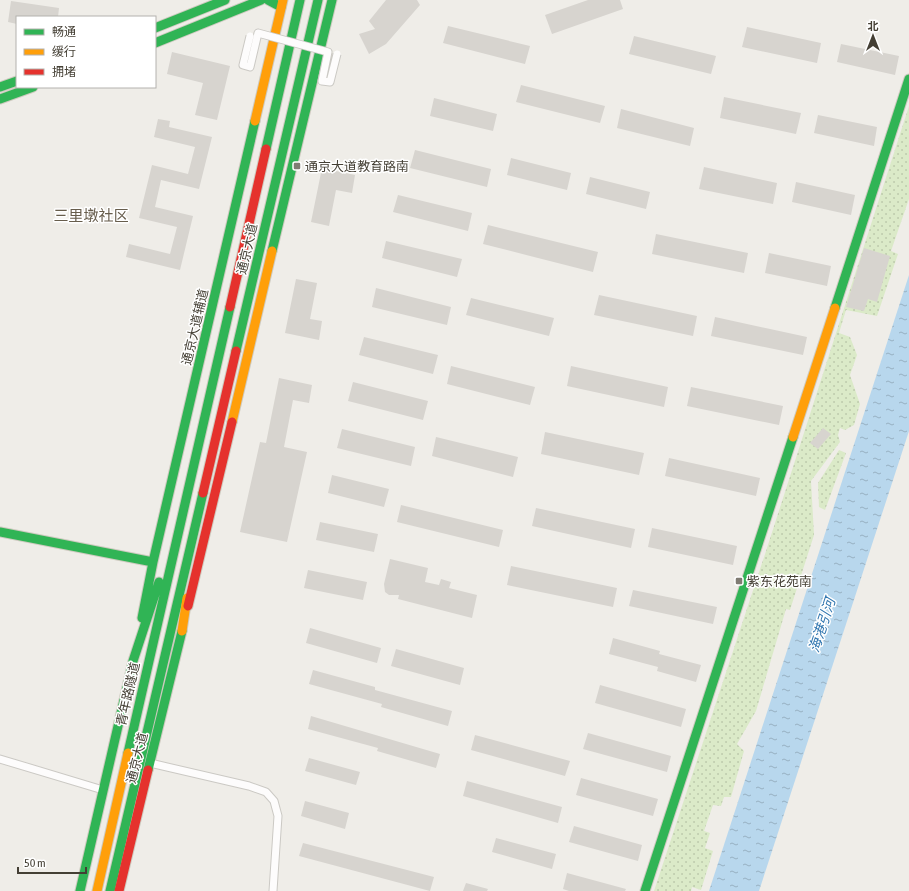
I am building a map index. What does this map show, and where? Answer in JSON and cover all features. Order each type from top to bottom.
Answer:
[{"type":"main road","points":[[156,28],[224,0]]},
{"type":"main road","points":[[156,43],[260,0]]},
{"type":"main road","points":[[268,0],[282,4]]},
{"type":"main road","name":"通京大道","points":[[185,503],[300,0]]},
{"type":"main road","name":"通京大道","points":[[201,504],[318,0]]},
{"type":"main road","points":[[182,632],[332,0]]},
{"type":"main road","name":"通京大道辅道","points":[[133,661],[153,562],[282,4]]},
{"type":"main road","points":[[644,891],[909,79]]},
{"type":"main road","points":[[0,87],[16,81]]},
{"type":"main road","points":[[0,99],[30,88]]},
{"type":"main road","points":[[133,661],[185,503]]},
{"type":"main road","name":"青年路隧道","points":[[97,891],[185,503]]},
{"type":"main road","points":[[182,632],[201,504]]},
{"type":"main road","name":"青年路隧道","points":[[110,891],[201,504]]},
{"type":"main road","points":[[0,532],[153,562]]},
{"type":"main road","name":"通京大道","points":[[118,891],[182,632]]},
{"type":"main road","name":"通京大道","points":[[80,891],[133,661]]},
{"type":"street","points":[[250,36],[243,65],[250,67],[258,33],[328,52],[322,81],[330,82],[336,54]]},
{"type":"street","points":[[0,759],[103,790]]},
{"type":"street","points":[[150,763],[249,786],[266,792],[274,801],[278,816],[273,891]]},
{"type":"green space","points":[[909,106],[909,199],[891,251],[898,254],[877,316],[846,310],[839,333],[850,337],[857,355],[850,375],[860,404],[854,425],[845,430],[840,428],[838,435],[840,442],[811,481],[814,535],[790,610],[786,609],[756,711],[737,744],[744,751],[731,797],[724,797],[721,806],[713,805],[704,831],[710,833],[705,848],[713,851],[701,890],[692,887],[691,891],[654,891],[767,548]]},
{"type":"green space","points":[[839,450],[846,453],[825,510],[819,507],[818,483]]},
{"type":"water","name":"海港引河","points":[[909,275],[909,431],[759,891],[709,891]]},
{"type":"building","points":[[386,0],[417,0],[420,5],[386,44],[369,54],[359,34],[375,29],[369,21]]},
{"type":"building","points":[[588,0],[620,0],[623,9],[552,34],[545,15]]},
{"type":"building","points":[[11,1],[59,8],[58,16],[16,16],[16,24],[8,22]]},
{"type":"building","points":[[448,26],[530,46],[525,64],[443,43]]},
{"type":"building","points":[[747,27],[821,43],[817,63],[742,47]]},
{"type":"building","points":[[634,36],[716,56],[711,74],[629,54]]},
{"type":"building","points":[[841,44],[899,56],[895,75],[837,62]]},
{"type":"building","points":[[172,52],[230,66],[217,120],[195,115],[203,83],[167,74]]},
{"type":"building","points":[[521,85],[605,106],[600,123],[516,102]]},
{"type":"building","points":[[724,97],[801,113],[796,134],[720,118]]},
{"type":"building","points":[[434,98],[497,114],[493,131],[430,116]]},
{"type":"building","points":[[621,109],[694,128],[690,146],[617,128]]},
{"type":"building","points":[[818,115],[877,127],[874,146],[814,133]]},
{"type":"building","points":[[158,119],[170,121],[169,127],[212,137],[199,189],[161,180],[155,207],[193,216],[180,270],[126,257],[129,244],[170,254],[177,227],[139,218],[152,165],[188,174],[195,147],[154,137]]},
{"type":"building","points":[[415,150],[491,169],[487,187],[410,168]]},
{"type":"building","points":[[511,158],[571,173],[567,190],[507,175]]},
{"type":"building","points":[[704,167],[777,183],[773,204],[699,189]]},
{"type":"building","points":[[322,168],[355,175],[352,193],[336,190],[329,226],[311,222]]},
{"type":"building","points":[[590,177],[650,192],[646,209],[586,194]]},
{"type":"building","points":[[796,182],[855,195],[851,215],[792,202]]},
{"type":"building","points":[[398,195],[472,213],[468,231],[393,212]]},
{"type":"building","points":[[488,225],[598,252],[593,272],[483,244]]},
{"type":"building","points":[[656,234],[748,253],[744,273],[652,254]]},
{"type":"building","points":[[386,241],[462,259],[457,277],[382,258]]},
{"type":"building","points":[[864,248],[890,256],[877,302],[868,299],[864,311],[846,307]]},
{"type":"building","points":[[769,253],[831,266],[827,286],[765,273]]},
{"type":"building","points":[[296,279],[317,283],[310,319],[322,321],[319,340],[285,333]]},
{"type":"building","points":[[376,288],[451,307],[447,325],[372,307]]},
{"type":"building","points":[[599,295],[697,316],[693,336],[594,315]]},
{"type":"building","points":[[471,298],[554,318],[549,336],[466,315]]},
{"type":"building","points":[[715,317],[807,337],[803,355],[711,336]]},
{"type":"building","points":[[364,337],[438,355],[433,374],[359,355]]},
{"type":"building","points":[[451,366],[535,387],[530,405],[447,384]]},
{"type":"building","points":[[571,366],[668,387],[664,407],[567,386]]},
{"type":"building","points":[[279,378],[312,385],[309,403],[293,400],[284,447],[307,452],[287,542],[240,532],[260,442],[266,443]]},
{"type":"building","points":[[353,382],[428,401],[423,420],[348,401]]},
{"type":"building","points":[[691,387],[783,406],[779,425],[687,406]]},
{"type":"building","points":[[823,428],[831,434],[818,449],[810,443]]},
{"type":"building","points":[[342,429],[415,447],[411,466],[337,448]]},
{"type":"building","points":[[545,432],[644,453],[639,475],[541,454]]},
{"type":"building","points":[[436,437],[518,457],[513,477],[432,456]]},
{"type":"building","points":[[669,458],[760,478],[756,496],[665,476]]},
{"type":"building","points":[[332,475],[389,489],[384,507],[328,493]]},
{"type":"building","points":[[401,505],[503,530],[499,547],[397,522]]},
{"type":"building","points":[[536,508],[635,529],[631,548],[532,526]]},
{"type":"building","points":[[320,522],[378,534],[374,552],[316,540]]},
{"type":"building","points":[[652,528],[737,546],[733,565],[648,547]]},
{"type":"building","points":[[390,559],[428,568],[425,582],[439,585],[441,579],[451,582],[449,588],[477,595],[472,618],[398,599],[399,595],[389,595],[385,592],[384,584]]},
{"type":"building","points":[[511,566],[617,588],[613,607],[507,585]]},
{"type":"building","points":[[308,570],[367,582],[363,600],[304,588]]},
{"type":"building","points":[[633,590],[717,607],[713,624],[629,606]]},
{"type":"building","points":[[310,628],[381,648],[377,663],[306,643]]},
{"type":"building","points":[[613,638],[660,651],[659,654],[701,665],[696,682],[657,671],[658,667],[609,654]]},
{"type":"building","points":[[396,649],[464,668],[460,685],[391,666]]},
{"type":"building","points":[[313,670],[375,687],[375,690],[452,711],[448,726],[381,707],[382,704],[309,684]]},
{"type":"building","points":[[600,685],[686,709],[681,727],[595,703]]},
{"type":"building","points":[[311,716],[440,754],[436,768],[377,751],[378,748],[308,729]]},
{"type":"building","points":[[588,733],[671,756],[667,772],[583,749]]},
{"type":"building","points":[[475,735],[570,761],[565,776],[471,750]]},
{"type":"building","points":[[309,758],[360,772],[356,785],[305,771]]},
{"type":"building","points":[[581,778],[658,799],[653,816],[576,795]]},
{"type":"building","points":[[467,781],[562,807],[558,823],[463,796]]},
{"type":"building","points":[[305,801],[349,813],[345,829],[301,816]]},
{"type":"building","points":[[574,826],[642,845],[638,861],[569,842]]},
{"type":"building","points":[[496,838],[556,854],[552,869],[492,852]]},
{"type":"building","points":[[303,843],[434,877],[430,891],[299,856]]},
{"type":"building","points":[[567,873],[626,889],[625,891],[569,891],[563,889]]},
{"type":"building","points":[[466,883],[488,889],[487,891],[463,891]]},
{"type":"traffic: fast","points":[[156,28],[225,0]]},
{"type":"traffic: fast","points":[[156,43],[261,0]]},
{"type":"traffic: fast","points":[[268,0],[281,7]]},
{"type":"traffic: fast","points":[[266,149],[300,0]]},
{"type":"traffic: fast","points":[[236,351],[318,0]]},
{"type":"traffic: fast","points":[[272,251],[332,0]]},
{"type":"traffic: fast","points":[[835,308],[909,79]]},
{"type":"traffic: fast","points":[[0,87],[16,81]]},
{"type":"traffic: fast","points":[[0,99],[30,88]]},
{"type":"traffic: fast","points":[[142,618],[153,562],[255,121]]},
{"type":"traffic: fast","points":[[128,753],[230,307]]},
{"type":"traffic: fast","points":[[645,891],[793,437]]},
{"type":"traffic: fast","points":[[110,891],[203,493]]},
{"type":"traffic: fast","points":[[0,532],[153,562]]},
{"type":"traffic: fast","points":[[133,661],[159,582]]},
{"type":"traffic: fast","points":[[148,770],[182,631]]},
{"type":"traffic: fast","points":[[80,891],[133,661]]},
{"type":"traffic: slow","points":[[255,121],[283,0]]},
{"type":"traffic: slow","points":[[232,422],[272,251]]},
{"type":"traffic: slow","points":[[793,437],[835,308]]},
{"type":"traffic: slow","points":[[182,631],[187,598]]},
{"type":"traffic: slow","points":[[97,891],[128,753]]},
{"type":"traffic: jam","points":[[230,307],[266,149]]},
{"type":"traffic: jam","points":[[203,493],[236,351]]},
{"type":"traffic: jam","points":[[188,606],[232,422]]},
{"type":"traffic: jam","points":[[119,891],[148,770]]},
{"type":"place","name":"通京大道教育路南","points":[[297,166]]},
{"type":"place","name":"紫东花苑南","points":[[739,581]]},
{"type":"district","name":"三里墩社区","points":[[91,215]]}]
